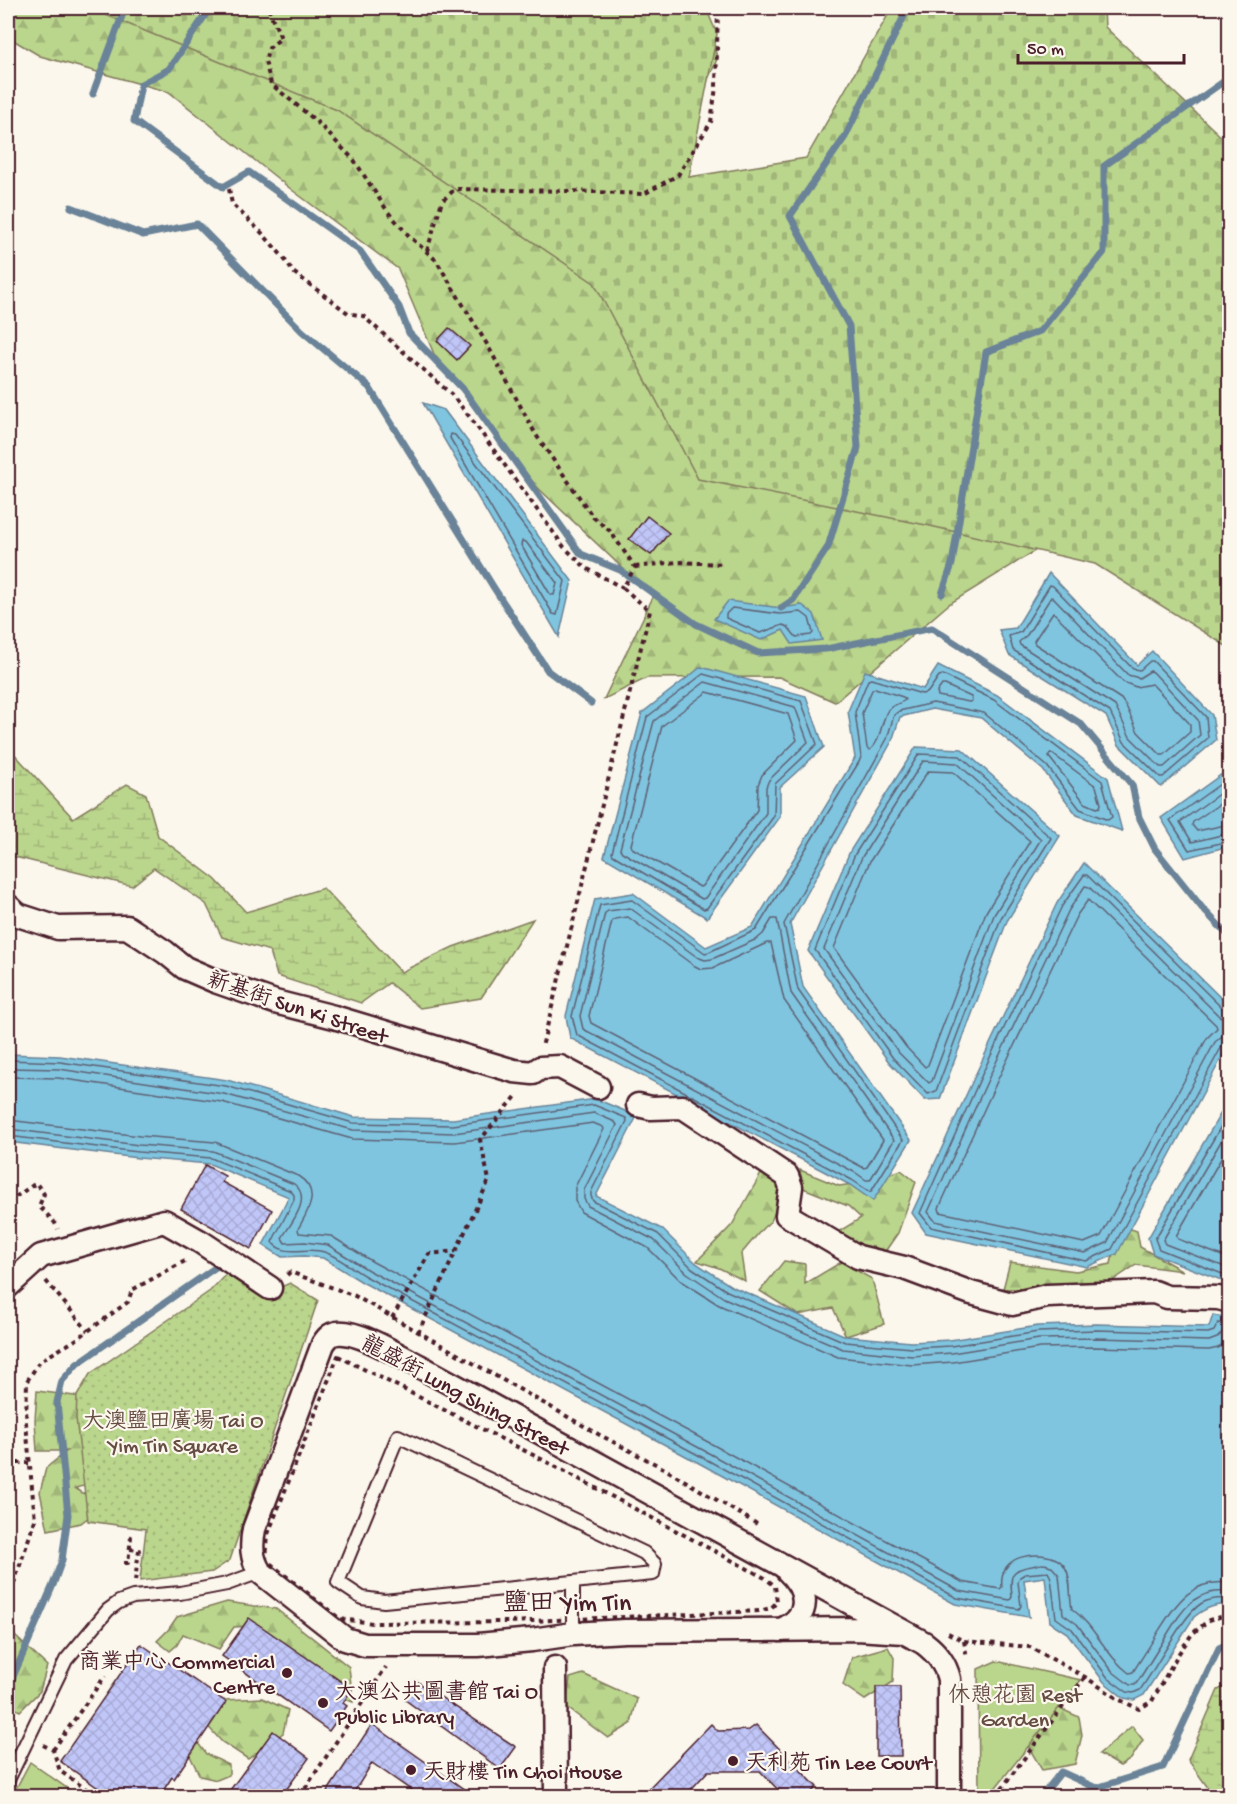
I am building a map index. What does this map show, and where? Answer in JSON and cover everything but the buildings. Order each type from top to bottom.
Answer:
[{"type":"street","name":"新基街 Sun Ki Street","points":[[8,906],[18,915],[58,928],[127,927],[185,968],[275,1002],[334,1017],[514,1071],[533,1073],[540,1068],[560,1067],[598,1086]]},
{"type":"street","points":[[638,1105],[651,1108],[683,1107],[787,1176],[790,1187],[787,1215],[858,1257],[904,1268],[971,1293],[1012,1304],[1047,1296],[1154,1292],[1167,1297],[1230,1300]]},
{"type":"street","points":[[8,1286],[41,1256],[164,1221],[209,1247],[270,1288]]},
{"type":"street","name":"龍盛街 Lung Shing Street","points":[[904,1632],[857,1629],[625,1631],[573,1626],[532,1640],[478,1645],[365,1645],[345,1639],[260,1572],[252,1554],[251,1542],[323,1344],[330,1335],[343,1333],[362,1337],[419,1366],[781,1565],[904,1632],[924,1643],[933,1650],[947,1670],[950,1689],[949,1797]]},
{"type":"street","points":[[781,1565],[798,1582],[804,1599],[801,1614],[789,1626],[781,1630]]},
{"type":"street","points":[[555,1668],[556,1797]]},
{"type":"lane","points":[[398,1436],[644,1553],[655,1564],[653,1574],[573,1582],[384,1601],[362,1598],[338,1582],[398,1436]]},
{"type":"lane","points":[[8,1780],[66,1660],[108,1610],[119,1602],[133,1597],[180,1593],[227,1584],[260,1572]]},
{"type":"lane","points":[[573,1582],[573,1626]]},
{"type":"path","points":[[268,8],[281,38],[269,48],[265,61],[271,84],[316,121],[354,160],[388,212],[410,237],[436,260],[488,346],[536,435],[593,517],[610,531],[635,568]]},
{"type":"path","points":[[427,251],[442,201],[455,189],[644,194],[678,175],[711,122],[716,87],[718,8]]},
{"type":"path","points":[[228,189],[232,204],[262,232],[293,272],[348,313],[363,316],[451,394],[564,548],[586,568],[624,587],[650,611],[540,1053],[540,1068],[480,1140],[489,1180],[418,1332]]},
{"type":"path","points":[[635,568],[677,562],[724,564]]},
{"type":"path","points":[[624,587],[635,568]]},
{"type":"path","points":[[8,1202],[36,1183],[45,1194],[39,1206],[55,1223],[67,1248]]},
{"type":"path","points":[[8,1601],[35,1520],[26,1423],[27,1381],[39,1361],[88,1331],[128,1302],[132,1290],[209,1247]]},
{"type":"path","points":[[392,1318],[429,1254],[456,1251]]},
{"type":"path","points":[[32,1264],[88,1331]]},
{"type":"path","points":[[270,1288],[290,1272],[355,1296],[598,1434],[665,1468],[765,1528]]},
{"type":"path","points":[[338,1356],[545,1461],[765,1578],[775,1586],[777,1602],[771,1608],[759,1611],[573,1626],[509,1622],[373,1623],[340,1619],[266,1560],[268,1534],[338,1356]]},
{"type":"path","points":[[8,1463],[29,1463]]},
{"type":"path","points":[[124,1563],[128,1563],[131,1537],[128,1536]]},
{"type":"path","points":[[130,1549],[139,1550],[133,1597]]},
{"type":"path","points":[[944,1630],[964,1641],[1030,1647],[1139,1709],[1152,1701],[1192,1634],[1209,1620],[1230,1614]]},
{"type":"path","points":[[300,1797],[392,1659]]},
{"type":"path","points":[[53,1750],[105,1676]]},
{"type":"path","points":[[996,1797],[1084,1677]]},
{"type":"path","points":[[30,1738],[53,1750],[60,1771],[96,1797]]},
{"type":"green space","points":[[8,8],[693,8],[718,57],[663,180],[1119,499],[949,604],[835,702],[779,677],[647,678],[604,699],[653,597],[537,487],[476,411],[434,354],[398,269],[292,190],[169,92],[40,56],[8,37]]},
{"type":"green space","points":[[89,8],[706,8],[717,34],[689,177],[806,158],[892,8],[1104,8],[1105,27],[1229,144],[1229,648],[1095,564],[926,525],[698,479],[594,283],[337,110]]},
{"type":"green space","points":[[8,747],[73,818],[127,784],[146,794],[158,836],[215,879],[246,912],[323,888],[401,972],[453,947],[533,919],[481,998],[420,1008],[389,983],[361,1003],[277,976],[270,951],[222,937],[206,904],[154,868],[132,886],[15,857],[8,853]]},
{"type":"green space","points":[[800,1170],[839,1186],[868,1182],[901,1170],[916,1182],[898,1233],[884,1253],[849,1260],[838,1232],[861,1218],[848,1206],[803,1188]]},
{"type":"green space","points":[[762,1172],[783,1185],[781,1199],[771,1221],[741,1254],[745,1281],[719,1268],[697,1261],[732,1225]]},
{"type":"green space","points":[[1119,1225],[1137,1231],[1140,1247],[1183,1271],[1136,1265],[1103,1287],[1003,1289],[1010,1262],[1076,1271],[1111,1264]]},
{"type":"green space","points":[[784,1261],[805,1264],[805,1284],[841,1262],[872,1279],[884,1324],[846,1336],[833,1308],[798,1315],[760,1291]]},
{"type":"green space","name":"大澳鹽田廣場 Tai O Yim Tin Square","points":[[228,1272],[267,1293],[290,1283],[318,1300],[230,1560],[212,1572],[140,1581],[146,1529],[88,1521],[76,1418],[77,1396],[90,1374],[210,1291]]},
{"type":"green space","points":[[37,1391],[89,1398],[100,1482],[75,1488],[103,1506],[81,1523],[48,1530],[40,1492],[46,1468],[67,1451],[37,1451],[35,1420]]},
{"type":"green space","points":[[227,1602],[276,1609],[349,1667],[353,1702],[330,1693],[253,1626],[234,1627],[219,1649],[183,1634],[177,1645],[170,1651],[157,1641],[177,1617]]},
{"type":"green space","points":[[15,1636],[47,1666],[40,1691],[20,1711],[8,1705],[8,1640]]},
{"type":"green space","points":[[888,1647],[894,1658],[893,1682],[865,1700],[843,1685],[852,1657]]},
{"type":"green space","name":"休憩花園 Rest Garden","points":[[996,1661],[1081,1680],[989,1796],[979,1796],[978,1669]]},
{"type":"green space","points":[[583,1674],[637,1699],[631,1724],[608,1738],[566,1707],[570,1678]]},
{"type":"green space","points":[[1229,1684],[1229,1796],[1214,1796],[1188,1760],[1218,1690]]},
{"type":"green space","points":[[262,1698],[288,1710],[283,1733],[248,1759],[222,1742],[204,1722],[225,1700]]},
{"type":"green space","points":[[1050,1704],[1079,1717],[1082,1735],[1075,1764],[1042,1770],[1021,1734]]},
{"type":"green space","points":[[1132,1726],[1143,1740],[1131,1759],[1120,1766],[1099,1754]]},
{"type":"green space","points":[[192,1735],[206,1754],[229,1765],[229,1775],[217,1780],[200,1776],[185,1746]]},
{"type":"green space","points":[[30,1762],[78,1796],[12,1796]]},
{"type":"water","points":[[423,403],[444,410],[572,581],[559,637]]},
{"type":"water","points":[[1049,573],[1137,665],[1152,651],[1212,715],[1216,740],[1161,787],[1119,745],[1106,716],[1009,655],[999,630],[1016,628]]},
{"type":"water","points":[[728,601],[781,608],[802,605],[814,614],[822,640],[792,644],[783,630],[761,640],[714,619]]},
{"type":"water","points":[[938,666],[997,695],[1108,778],[1122,831],[1077,815],[1043,770],[981,718],[932,709],[900,717],[892,741],[790,924],[803,987],[911,1140],[873,1201],[850,1185],[570,1038],[566,1016],[595,899],[633,893],[706,947],[752,927],[855,758],[848,711],[865,671],[923,689]]},
{"type":"water","points":[[701,667],[806,696],[824,747],[780,787],[780,817],[707,918],[604,857],[642,713]]},
{"type":"water","points":[[916,747],[962,749],[1060,836],[1007,921],[940,1099],[925,1100],[889,1062],[808,951],[850,851]]},
{"type":"water","points":[[1229,769],[1229,846],[1185,858],[1161,818]]},
{"type":"water","points":[[1084,863],[1230,1007],[1229,1044],[1117,1254],[1087,1267],[926,1233],[912,1213],[1057,903]]},
{"type":"water","points":[[8,1054],[60,1056],[227,1080],[354,1117],[453,1119],[596,1099],[637,1116],[596,1196],[662,1229],[696,1263],[731,1286],[846,1336],[911,1342],[950,1340],[1038,1326],[1096,1324],[1209,1327],[1213,1315],[1229,1319],[1229,1605],[1210,1607],[1194,1617],[1144,1695],[1134,1700],[1124,1698],[1104,1682],[1067,1633],[1050,1622],[1045,1577],[1024,1580],[1029,1617],[955,1604],[362,1282],[323,1258],[282,1257],[263,1245],[289,1197],[210,1164],[138,1158],[8,1142]]},
{"type":"water","points":[[1229,1099],[1229,1283],[1153,1254],[1148,1238]]},
{"type":"waterway","points":[[93,94],[125,8]]},
{"type":"waterway","points":[[210,8],[169,69],[141,84],[134,121],[223,187],[249,172],[360,251],[399,307],[409,333],[463,389],[581,554],[620,570],[696,624],[758,653],[826,649],[932,628],[1081,724],[1132,785],[1139,817],[1155,849],[1203,909],[1230,937]]},
{"type":"waterway","points":[[781,608],[793,600],[828,547],[858,447],[849,326],[790,216],[845,137],[907,8]]},
{"type":"waterway","points":[[942,594],[952,564],[986,352],[1040,331],[1104,252],[1104,166],[1230,77]]},
{"type":"waterway","points":[[71,207],[143,235],[197,224],[302,331],[369,387],[548,671],[591,703]]},
{"type":"waterway","points":[[8,1688],[62,1560],[68,1515],[57,1402],[62,1381],[77,1364],[216,1267]]},
{"type":"waterway","points":[[1042,1796],[1061,1772],[1096,1788],[1163,1767],[1219,1648],[1230,1643]]},
{"type":"place","name":"商業中心 Commercial Centre","points":[[287,1673]]},
{"type":"place","name":"大澳公共圖書館 Tai O Public Library","points":[[323,1703]]},
{"type":"place","name":"天利苑 Tin Lee Court","points":[[733,1761]]},
{"type":"place","name":"天財樓 Tin Choi House","points":[[411,1770]]},
{"type":"district","name":"鹽田 Yim Tin","points":[[567,1601]]}]
